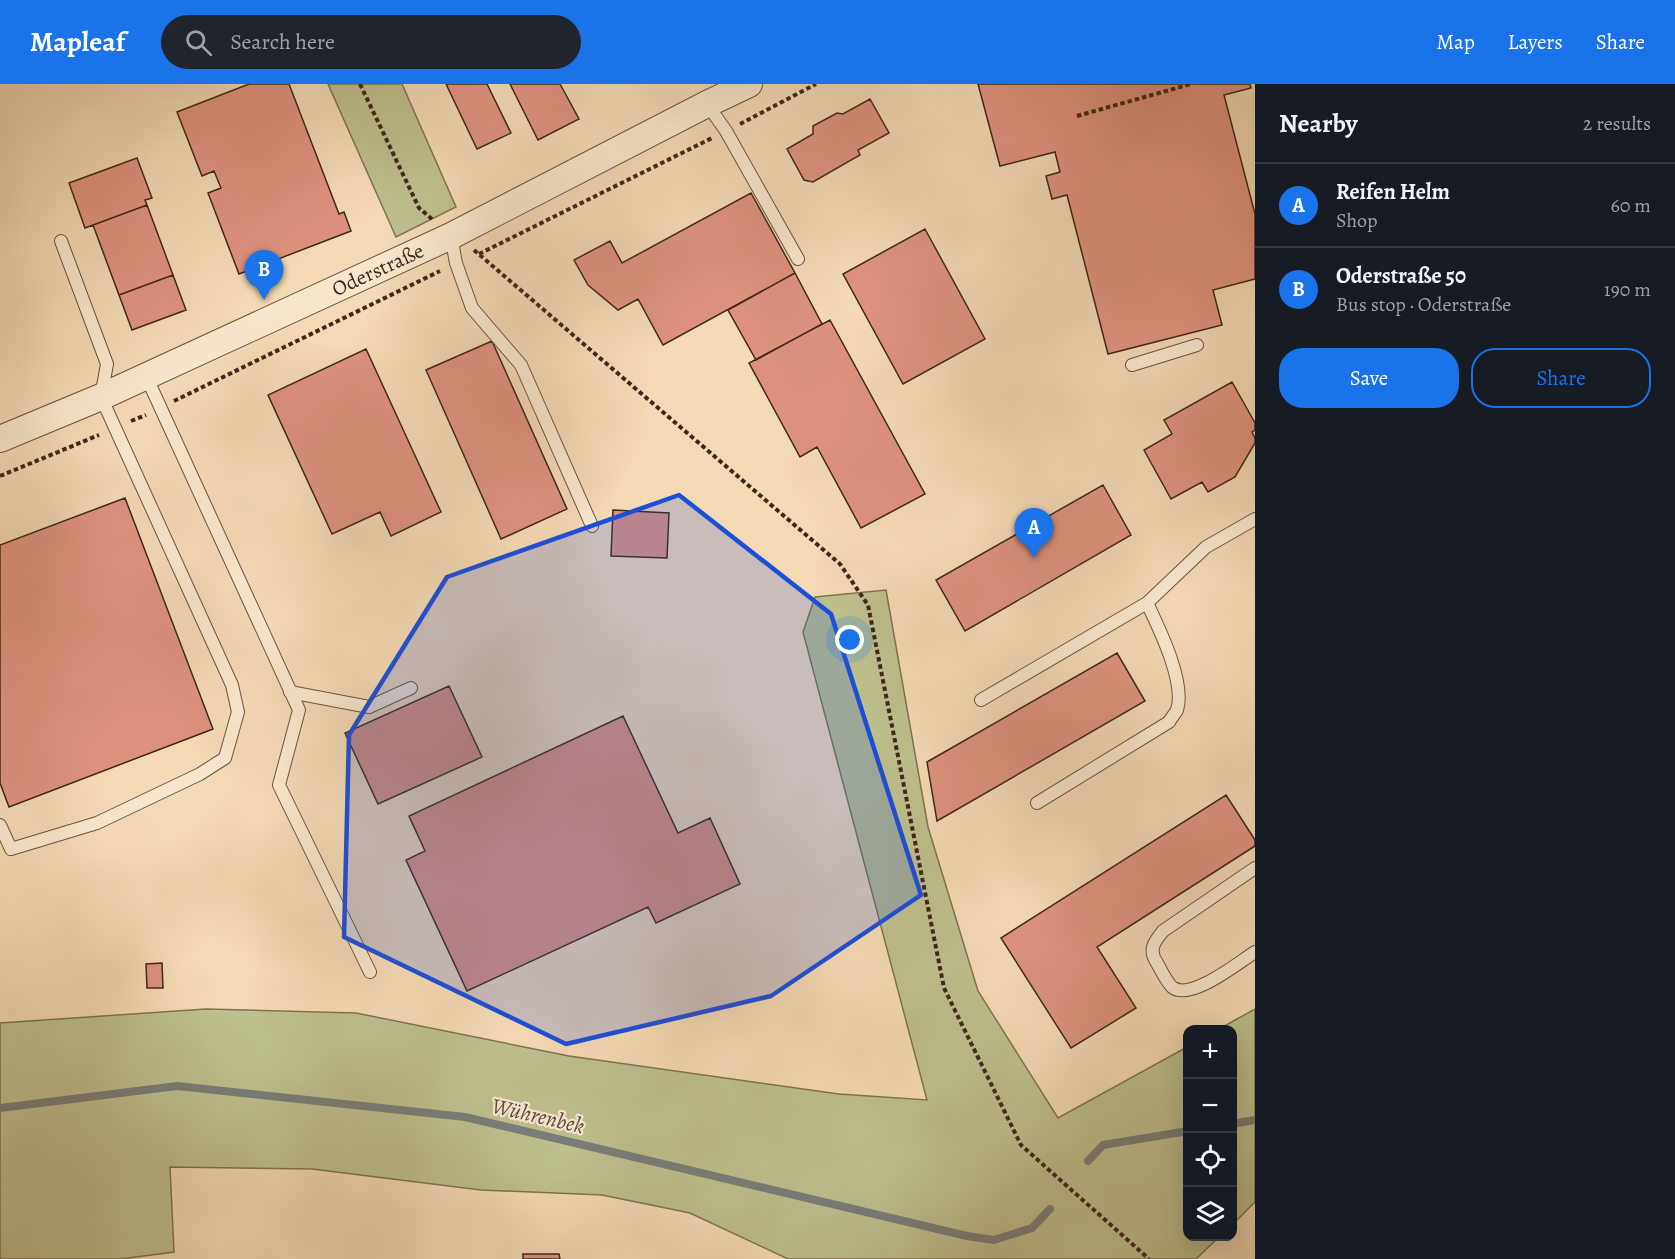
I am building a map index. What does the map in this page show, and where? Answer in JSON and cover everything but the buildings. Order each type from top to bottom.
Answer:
[{"type":"street","name":"Oderstraße","points":[[0,439],[101,397],[451,236],[749,84]]},
{"type":"lane","points":[[707,104],[726,131],[798,259]]},
{"type":"lane","points":[[451,236],[456,263],[472,308],[521,364],[592,526]]},
{"type":"lane","points":[[0,825],[11,849],[107,818],[200,774],[225,758],[238,712],[231,685],[101,397],[107,364],[61,241]]},
{"type":"lane","points":[[1132,365],[1197,345]]},
{"type":"lane","points":[[146,376],[299,710],[279,785],[370,972]]},
{"type":"lane","points":[[981,700],[1147,603],[1206,547],[1255,519]]},
{"type":"lane","points":[[1037,802],[1169,722],[1177,710],[1179,694],[1174,669],[1162,634],[1147,603]]},
{"type":"lane","points":[[290,692],[369,707],[411,688]]},
{"type":"lane","points":[[1255,868],[1163,931],[1151,949],[1153,957],[1173,987],[1180,990],[1200,987],[1255,952]]},
{"type":"path","points":[[360,84],[419,208],[451,236],[479,254],[840,564],[868,605],[944,988],[1021,1145],[1149,1259]]},
{"type":"path","points":[[0,476],[160,408],[456,263],[479,254],[816,84]]},
{"type":"path","points":[[1077,116],[1191,84]]},
{"type":"highlighted area","points":[[679,495],[831,614],[921,895],[771,996],[566,1044],[344,937],[349,735],[447,577]]},
{"type":"green space","points":[[328,84],[402,84],[456,207],[396,237]]},
{"type":"green space","points":[[886,590],[928,827],[978,991],[1058,1118],[1183,1049],[1183,1241],[1215,1241],[1196,1259],[788,1259],[690,1213],[602,1195],[481,1190],[312,1169],[170,1167],[174,1252],[121,1259],[0,1259],[0,1023],[206,1009],[356,1013],[569,1056],[839,1094],[927,1100],[803,632],[815,597]]},
{"type":"green space","points":[[1255,1009],[1255,1202],[1237,1220],[1237,1025],[1226,1025]]},
{"type":"waterway","name":"Wührenbek","points":[[0,1108],[177,1086],[465,1117],[967,1236],[994,1240],[1032,1228],[1050,1209]]},
{"type":"waterway","name":"Wührenbek","points":[[1237,1123],[1255,1120]]},
{"type":"waterway","name":"Wührenbek","points":[[1088,1161],[1103,1145],[1183,1132]]},
{"type":"place","name":"Oderstraße 50","points":[[264,300]]},
{"type":"place","name":"Reifen Helm","points":[[1034,558]]}]
